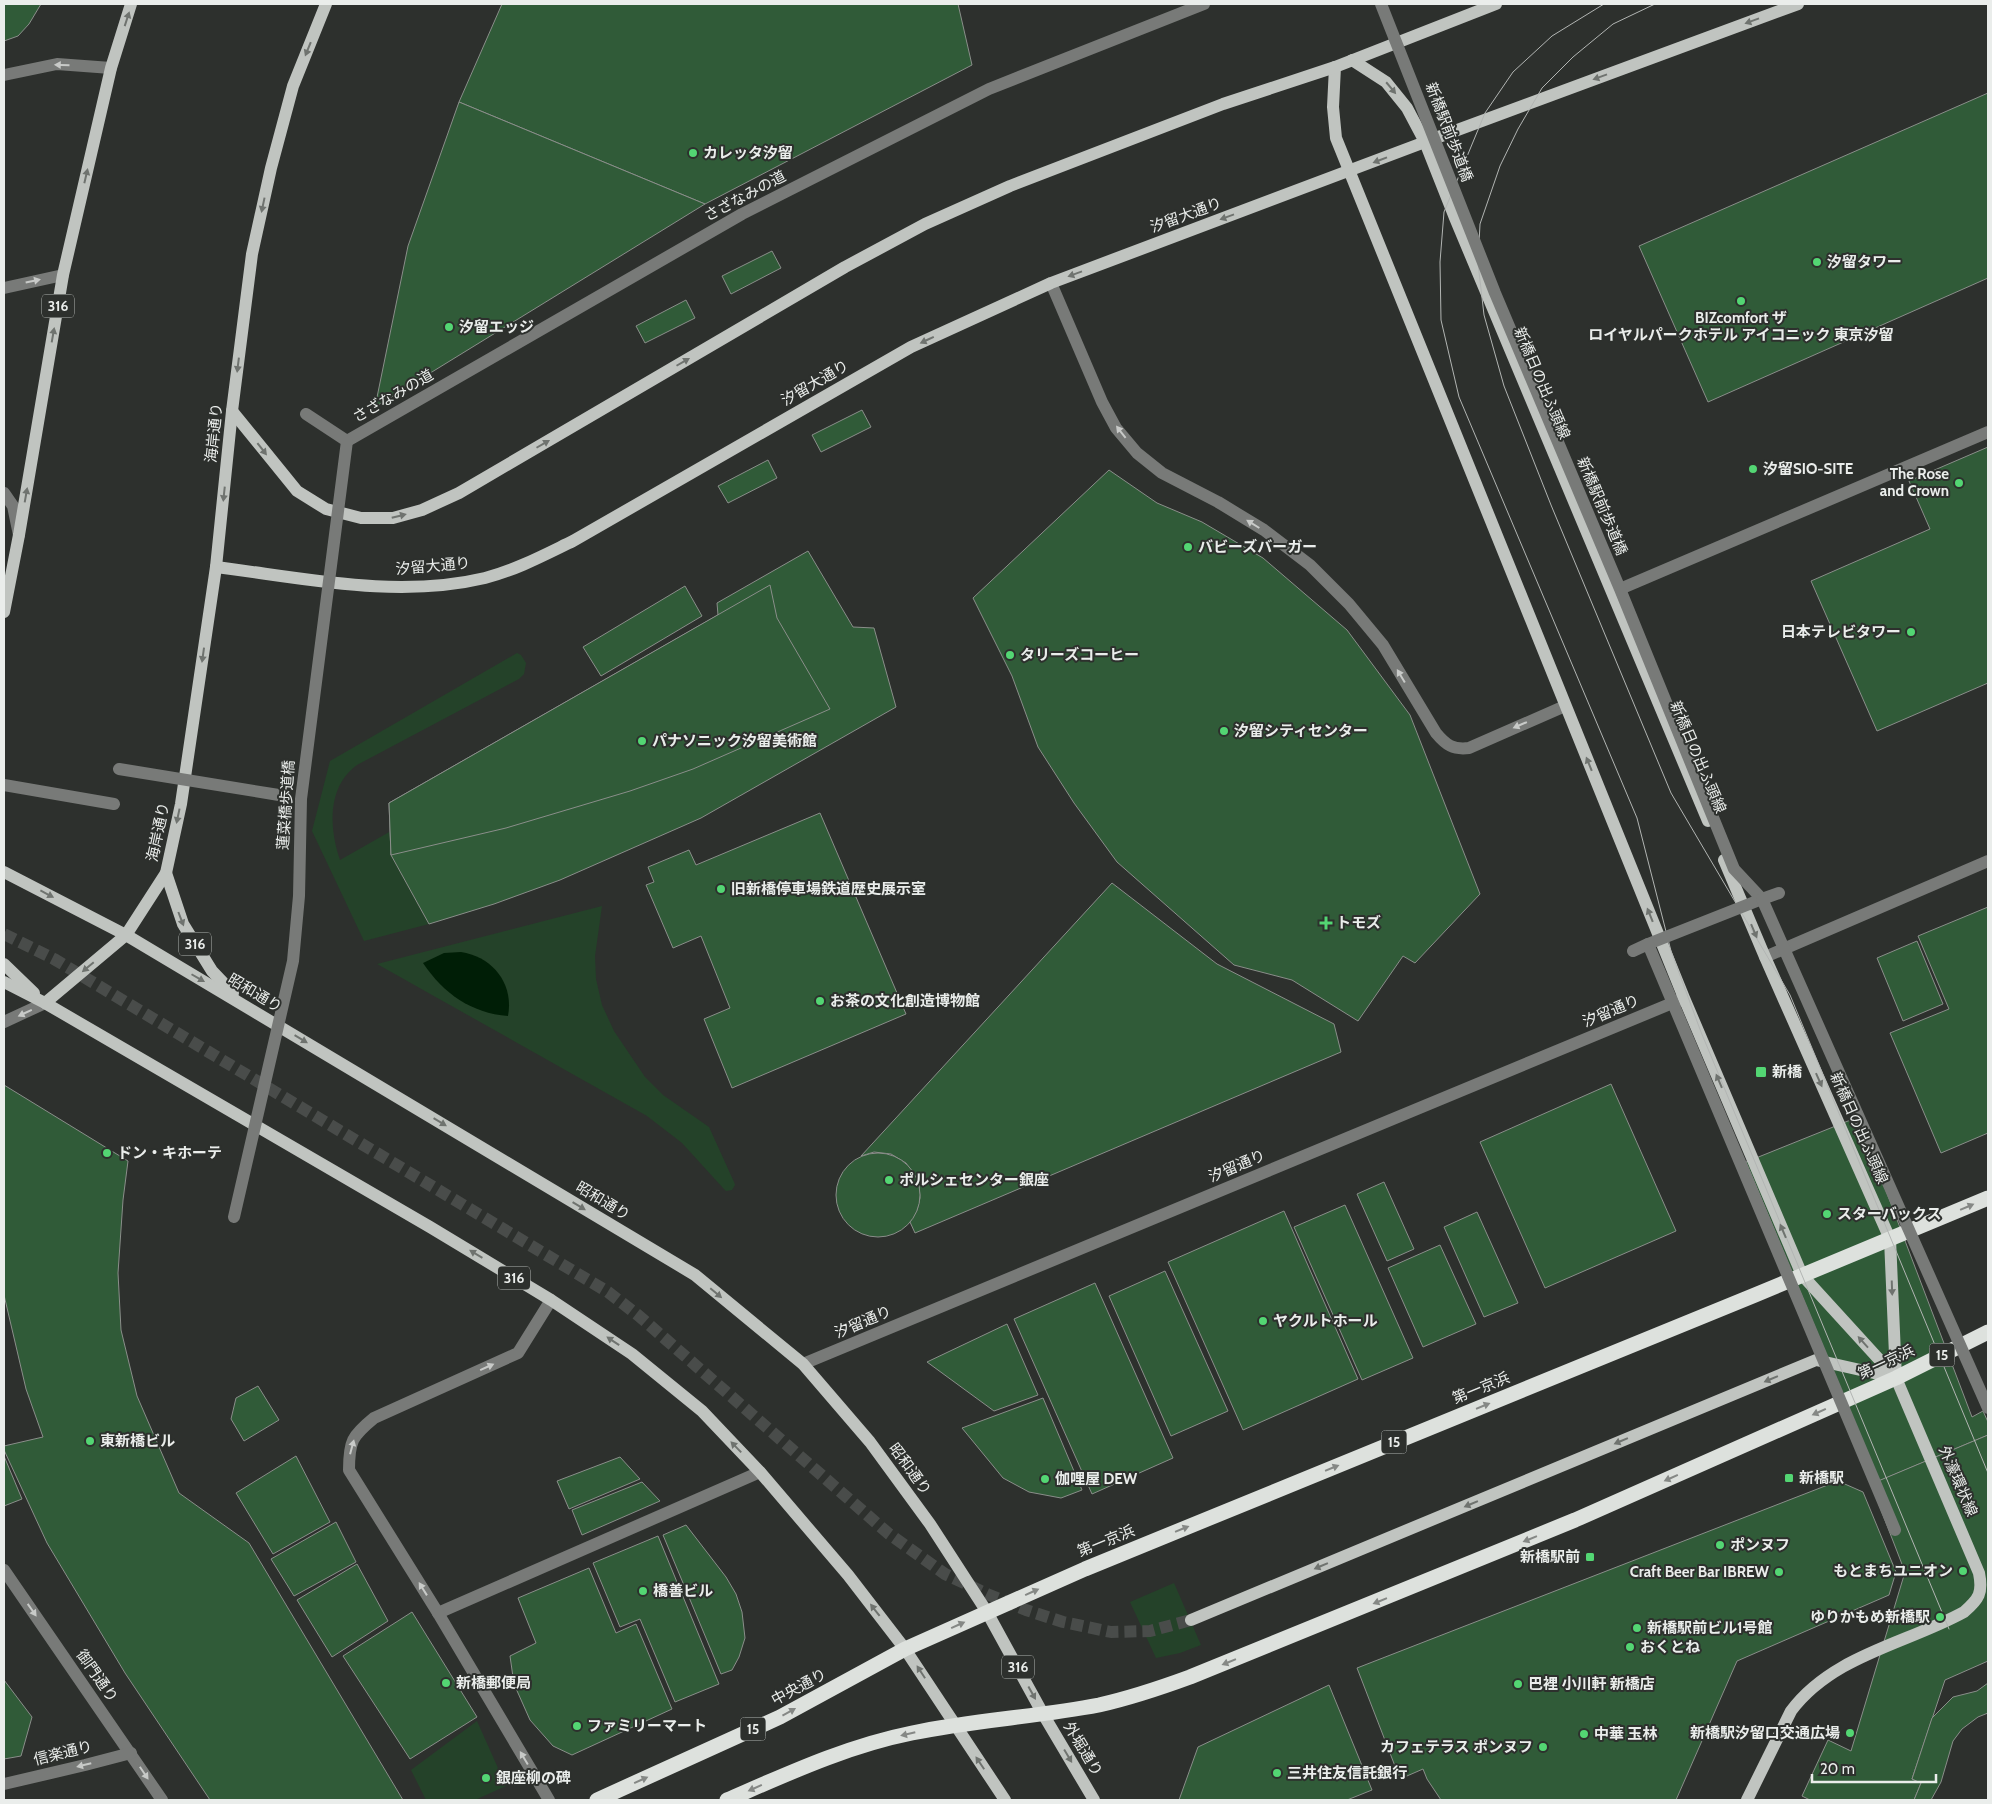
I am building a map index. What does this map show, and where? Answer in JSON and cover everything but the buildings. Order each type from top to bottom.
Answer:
[{"type":"highway","name":"第一京浜","points":[[986,1616],[1085,1568],[1988,1198]]},
{"type":"highway","name":"第一京浜","points":[[1043,1714],[1099,1705],[1139,1695],[1199,1674],[1575,1520],[1896,1378],[1988,1332]]},
{"type":"highway","name":"中央通り","points":[[597,1800],[780,1717],[905,1649],[986,1616]]},
{"type":"highway","name":"15","points":[[727,1800],[817,1761],[866,1744],[956,1725],[1043,1714]]},
{"type":"main road","name":"316","points":[[4,612],[63,275],[111,68],[132,4]]},
{"type":"main road","name":"海岸通り","points":[[45,1003],[126,936],[166,873],[181,804],[216,567],[232,411],[252,254],[271,168],[293,86],[326,4]]},
{"type":"main road","points":[[232,411],[297,491],[326,509],[361,518],[393,518],[422,510],[459,493],[845,267],[925,224],[1010,186],[1213,107],[1335,67],[1496,4]]},
{"type":"main road","points":[[1425,142],[1798,4]]},
{"type":"main road","name":"新橋日の出ふ頭線","points":[[1352,60],[1386,82],[1407,108],[1425,142],[1455,218],[1765,957],[1890,1239],[1896,1378]]},
{"type":"main road","points":[[1335,67],[1333,107],[1336,138],[1349,172],[1684,998],[1802,1275],[1896,1378]]},
{"type":"main road","name":"汐留大通り","points":[[216,567],[356,585],[406,587],[444,585],[477,579],[522,566],[581,536],[911,346],[1051,282],[1425,142]]},
{"type":"main road","points":[[4,568],[19,535]]},
{"type":"main road","name":"昭和通り","points":[[4,872],[126,936],[695,1275],[803,1364],[870,1442],[930,1524],[1043,1714]]},
{"type":"main road","name":"海岸通り","points":[[166,873],[183,924],[212,971],[244,1005]]},
{"type":"main road","name":"316","points":[[4,964],[45,1003]]},
{"type":"main road","name":"316","points":[[4,982],[45,1003],[422,1222],[551,1300],[632,1354],[702,1411],[760,1472],[848,1575],[905,1649],[956,1725]]},
{"type":"main road","points":[[1190,1620],[1816,1360],[1896,1378]]},
{"type":"main road","name":"外濠環状線","points":[[1896,1378],[1979,1574],[1981,1586],[1978,1598]]},
{"type":"main road","points":[[1747,1800],[1782,1728],[1801,1698],[1817,1683],[1837,1669],[1952,1619],[1964,1612],[1988,1588]]},
{"type":"main road","name":"外堀通り","points":[[1043,1714],[1094,1800]]},
{"type":"main road","points":[[956,1725],[1006,1800]]},
{"type":"street","name":"さざなみの道","points":[[347,441],[742,214],[989,90],[1204,4]]},
{"type":"street","name":"新橋駅前歩道橋","points":[[1381,4],[1494,293],[1620,590],[1734,869],[1762,899],[1988,1408]]},
{"type":"street","points":[[4,75],[57,64],[111,68]]},
{"type":"street","points":[[4,288],[63,275]]},
{"type":"street","points":[[1051,282],[1102,402],[1116,428],[1132,447],[1162,473],[1218,502],[1249,521],[1310,565],[1349,604],[1383,645],[1436,733],[1446,745],[1458,750],[1469,748],[1565,706]]},
{"type":"street","points":[[306,414],[347,441]]},
{"type":"street","points":[[1620,590],[1988,432]]},
{"type":"street","name":"蓮菜橋歩道橋","points":[[234,1217],[293,961],[298,896],[301,799],[347,441]]},
{"type":"street","points":[[4,493],[13,506],[19,535]]},
{"type":"street","points":[[119,769],[286,796]]},
{"type":"street","points":[[4,785],[114,804]]},
{"type":"street","points":[[1765,957],[1988,861]]},
{"type":"street","points":[[1633,951],[1779,893]]},
{"type":"street","points":[[1648,944],[1895,1530]]},
{"type":"street","name":"汐留通り","points":[[803,1364],[1684,998]]},
{"type":"street","points":[[4,1022],[45,1003]]},
{"type":"street","points":[[548,1800],[438,1613],[349,1470],[349,1450],[357,1432],[374,1418],[518,1353],[551,1300]]},
{"type":"street","points":[[438,1613],[760,1472]]},
{"type":"street","name":"御門通り","points":[[5,1573],[162,1800]]},
{"type":"street","name":"信楽通り","points":[[4,1784],[84,1766],[130,1752]]},
{"type":"shaded area","points":[[517,653],[521,655],[526,663],[524,674],[519,679],[357,765],[347,774],[340,785],[333,809],[333,822],[336,848],[340,860],[391,831],[391,855],[429,924],[364,941],[312,831],[330,761]]},
{"type":"shaded area","points":[[602,906],[595,956],[596,979],[602,1005],[614,1031],[645,1077],[663,1095],[709,1127],[734,1182],[735,1185],[732,1190],[726,1191],[682,1143],[647,1116],[377,964]]},
{"type":"shaded area","points":[[461,952],[483,960],[499,974],[508,993],[508,1016],[482,1011],[460,1000],[440,984],[423,963],[444,953]]},
{"type":"shaded area","points":[[1174,1583],[1201,1645],[1180,1653],[1156,1658],[1130,1602]]},
{"type":"shaded area","points":[[477,1721],[506,1786],[475,1800],[426,1800],[411,1770]]},
{"type":"tunnel","points":[[4,934],[54,959],[608,1292],[639,1316],[889,1534],[945,1574],[1026,1610],[1063,1622],[1111,1632],[1150,1631],[1191,1620]]},
{"type":"tram line","points":[[1604,4],[1552,36],[1513,72],[1485,113],[1444,212],[1440,262],[1441,320],[1459,397],[1637,818],[1671,951],[1701,1032],[1949,1629]]},
{"type":"tram line","points":[[1655,4],[1613,24],[1573,57],[1542,88],[1518,129],[1500,166],[1480,224],[1478,263],[1484,315],[1504,386],[1551,505],[1671,793],[1790,995],[1988,1473]]},
{"type":"place","name":"カレッタ汐留","points":[[693,153]]},
{"type":"place","name":"汐留タワー","points":[[1817,262]]},
{"type":"place","name":"BIZcomfort ザ ロイヤルパークホテル アイコニック 東京汐留","points":[[1741,301]]},
{"type":"place","name":"汐留エッジ","points":[[449,327]]},
{"type":"place","name":"汐留SIO-SITE","points":[[1753,469]]},
{"type":"place","name":"The Rose and Crown","points":[[1959,483]]},
{"type":"place","name":"バビーズバーガー","points":[[1188,547]]},
{"type":"place","name":"日本テレビタワー","points":[[1911,632]]},
{"type":"place","name":"タリーズコーヒー","points":[[1010,655]]},
{"type":"place","name":"汐留シティセンター","points":[[1224,731]]},
{"type":"place","name":"パナソニック汐留美術館","points":[[642,741]]},
{"type":"place","name":"旧新橋停車場鉄道歴史展示室","points":[[721,889]]},
{"type":"place","name":"トモズ","points":[[1326,923]]},
{"type":"place","name":"お茶の文化創造博物館","points":[[820,1001]]},
{"type":"place","name":"新橋","points":[[1761,1072]]},
{"type":"place","name":"ドン・キホーテ","points":[[107,1153]]},
{"type":"place","name":"ポルシェセンター銀座","points":[[889,1180]]},
{"type":"place","name":"スターバックス","points":[[1827,1214]]},
{"type":"place","name":"ヤクルトホール","points":[[1263,1321]]},
{"type":"place","name":"東新橋ビル","points":[[90,1441]]},
{"type":"place","name":"新橋駅","points":[[1789,1478]]},
{"type":"place","name":"伽哩屋 DEW","points":[[1045,1479]]},
{"type":"place","name":"ポンヌフ","points":[[1720,1545]]},
{"type":"place","name":"新橋駅前","points":[[1590,1557]]},
{"type":"place","name":"もとまちユニオン","points":[[1963,1571]]},
{"type":"place","name":"Craft Beer Bar IBREW","points":[[1779,1572]]},
{"type":"place","name":"橋善ビル","points":[[643,1591]]},
{"type":"place","name":"ゆりかもめ新橋駅","points":[[1940,1617]]},
{"type":"place","name":"新橋駅前ビル1号館","points":[[1637,1628]]},
{"type":"place","name":"おくとね","points":[[1630,1647]]},
{"type":"place","name":"新橋郵便局","points":[[446,1683]]},
{"type":"place","name":"巴裡 小川軒 新橋店","points":[[1518,1684]]},
{"type":"place","name":"ファミリーマート","points":[[577,1726]]},
{"type":"place","name":"新橋駅汐留口交通広場","points":[[1850,1733]]},
{"type":"place","name":"中華 玉林","points":[[1584,1734]]},
{"type":"place","name":"カフェテラス ポンヌフ","points":[[1543,1747]]},
{"type":"place","name":"三井住友信託銀行","points":[[1277,1773]]},
{"type":"place","name":"銀座柳の碑","points":[[486,1778]]}]
